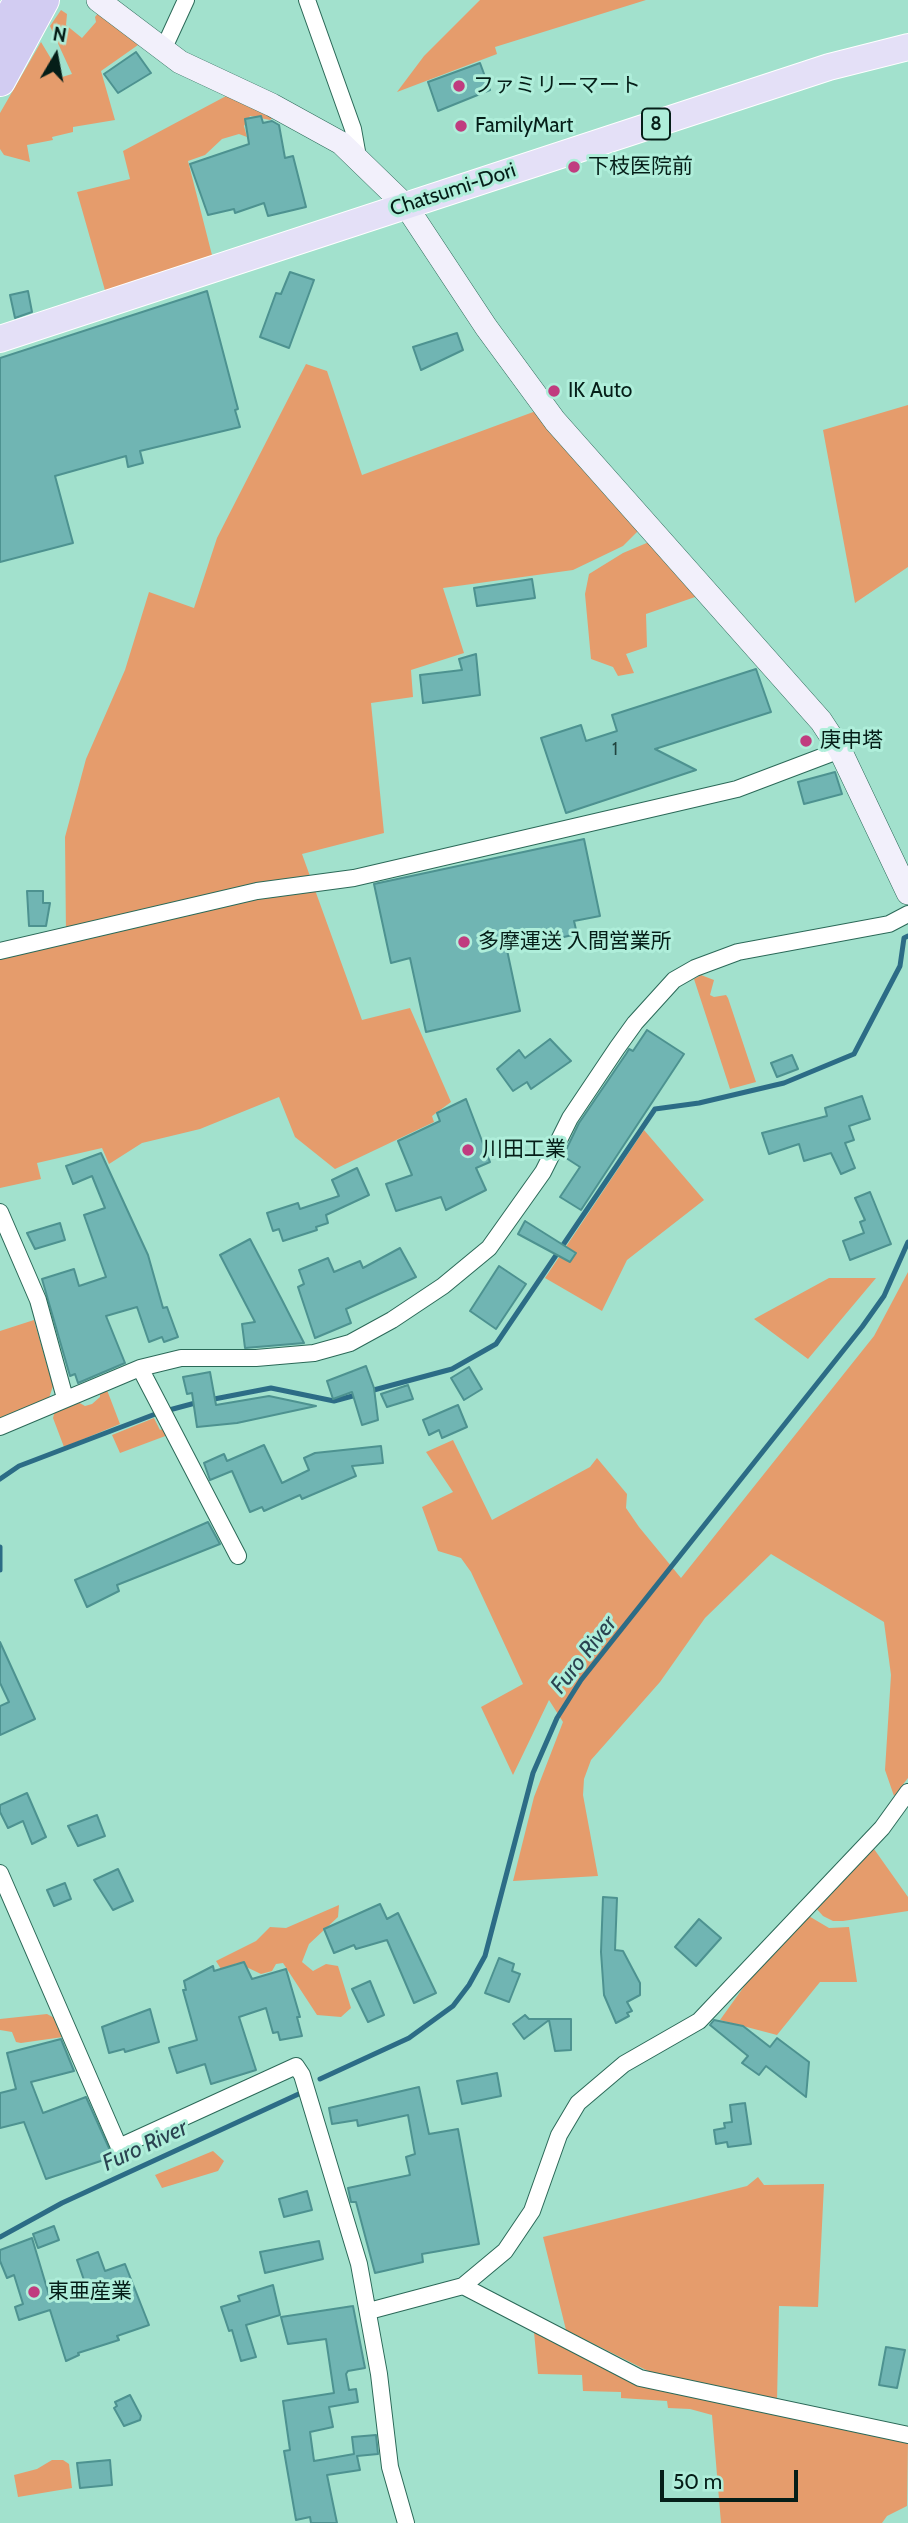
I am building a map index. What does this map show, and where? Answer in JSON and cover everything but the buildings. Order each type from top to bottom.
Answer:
[{"type":"highway","points":[[0,37],[19,0]]},
{"type":"highway","points":[[0,81],[44,0]]},
{"type":"main road","name":"Chatsumi-Dori","points":[[0,340],[830,67],[908,47]]},
{"type":"street","points":[[98,0],[163,50],[200,73],[306,122],[358,157],[406,206],[486,327],[555,421],[821,721],[840,750],[908,893]]},
{"type":"street","points":[[163,50],[187,0]]},
{"type":"street","points":[[307,0],[353,129],[358,157]]},
{"type":"street","points":[[0,951],[257,891],[354,878],[737,789],[840,750]]},
{"type":"street","points":[[0,1427],[141,1368],[181,1358],[257,1358],[314,1353],[350,1343],[392,1320],[443,1286],[489,1248],[543,1172],[570,1118],[617,1048],[635,1023],[674,981],[695,968],[738,952],[889,924],[908,914]]},
{"type":"street","points":[[0,1212],[38,1300],[65,1398]]},
{"type":"street","points":[[141,1368],[238,1556]]},
{"type":"street","points":[[369,2311],[463,2286],[505,2251],[532,2211],[559,2135],[578,2103],[624,2064],[699,2021],[882,1828],[908,1792]]},
{"type":"street","points":[[0,1873],[119,2147],[296,2066],[310,2096],[327,2165],[359,2264],[369,2311],[390,2468],[406,2523]]},
{"type":"street","points":[[463,2286],[640,2378],[908,2435]]},
{"type":"shaded area","points":[[480,0],[646,0],[495,47],[497,54],[397,92],[424,56]]},
{"type":"shaded area","points":[[61,10],[67,14],[66,25],[82,38],[96,22],[95,17],[99,12],[138,45],[101,71],[115,120],[73,127],[73,132],[52,137],[53,140],[27,145],[30,162],[4,155],[0,149],[0,113],[41,42],[62,77],[72,74],[50,26]]},
{"type":"shaded area","points":[[228,95],[274,117],[270,120],[250,116],[244,126],[247,137],[239,134],[222,139],[205,155],[188,161],[213,259],[106,294],[77,192],[130,179],[123,151]]},
{"type":"shaded area","points":[[306,364],[327,371],[362,475],[536,411],[639,530],[623,546],[573,570],[443,588],[464,653],[411,670],[413,697],[371,703],[384,833],[302,854],[362,1020],[410,1008],[451,1102],[432,1116],[434,1122],[335,1169],[295,1137],[279,1097],[200,1129],[142,1143],[109,1164],[102,1148],[37,1163],[41,1179],[0,1188],[0,949],[66,934],[65,837],[86,759],[125,670],[149,592],[194,608],[217,538]]},
{"type":"shaded area","points":[[908,405],[908,567],[855,603],[823,430]]},
{"type":"shaded area","points":[[649,542],[698,596],[646,614],[647,647],[626,654],[634,673],[618,676],[613,667],[591,659],[585,594],[589,574],[623,553]]},
{"type":"shaded area","points":[[701,975],[714,980],[710,995],[726,995],[728,998],[756,1082],[730,1089],[694,979]]},
{"type":"shaded area","points":[[644,1130],[704,1200],[627,1260],[602,1311],[545,1278]]},
{"type":"shaded area","points":[[908,1272],[908,1778],[894,1796],[885,1770],[891,1675],[884,1622],[771,1554],[705,1618],[660,1682],[591,1760],[584,1779],[583,1795],[598,1876],[513,1881],[534,1797],[563,1722],[549,1700],[513,1775],[481,1707],[523,1684],[471,1572],[461,1558],[438,1551],[422,1507],[453,1492],[426,1452],[453,1440],[492,1520],[590,1467],[597,1458],[627,1494],[626,1508],[639,1527],[681,1578],[874,1336]]},
{"type":"shaded area","points":[[829,1278],[876,1278],[808,1359],[754,1319]]},
{"type":"shaded area","points":[[34,1320],[53,1386],[49,1398],[0,1418],[0,1331]]},
{"type":"shaded area","points":[[107,1390],[120,1424],[64,1447],[53,1418],[55,1410],[76,1401],[85,1406],[92,1404],[100,1397],[100,1392]]},
{"type":"shaded area","points":[[154,1418],[160,1430],[165,1428],[168,1435],[120,1453],[112,1435]]},
{"type":"shaded area","points":[[874,1849],[908,1897],[908,1911],[843,1921],[833,1921],[823,1916],[815,1907]]},
{"type":"shaded area","points":[[339,1905],[338,1917],[309,1944],[302,1962],[313,1971],[326,1964],[338,1966],[351,2008],[341,2017],[317,2015],[283,1963],[276,1964],[272,1971],[261,1974],[238,1963],[221,1969],[216,1961],[256,1941],[270,1927],[286,1928]]},
{"type":"shaded area","points":[[807,1915],[829,1928],[849,1927],[857,1982],[820,1982],[777,2035],[720,2020],[748,1981]]},
{"type":"shaded area","points":[[47,2014],[62,2022],[65,2033],[63,2037],[21,2043],[16,2042],[12,2032],[0,2030],[0,2019]]},
{"type":"shaded area","points":[[213,2151],[224,2161],[218,2171],[162,2188],[155,2175]]},
{"type":"shaded area","points":[[758,2177],[764,2185],[824,2184],[818,2307],[779,2306],[777,2401],[658,2376],[566,2330],[543,2237],[747,2186]]},
{"type":"shaded area","points":[[534,2332],[650,2388],[908,2441],[907,2506],[887,2516],[882,2523],[721,2523],[712,2415],[690,2409],[668,2408],[667,2401],[621,2398],[621,2392],[583,2391],[582,2375],[538,2374]]},
{"type":"shaded area","points":[[52,2460],[63,2460],[69,2464],[72,2488],[18,2497],[14,2475],[37,2469]]},
{"type":"waterway","points":[[370,1391],[452,1369],[496,1344],[655,1109],[699,1103],[784,1083],[854,1054],[900,966],[904,938],[908,936]]},
{"type":"waterway","name":"Furo River","points":[[320,2079],[409,2038],[453,2006],[469,1985],[485,1956],[533,1773],[557,1718],[581,1680],[862,1327],[884,1296],[908,1242]]},
{"type":"waterway","points":[[209,1400],[271,1388],[334,1401],[360,1394]]},
{"type":"waterway","points":[[0,1479],[19,1466],[158,1413],[199,1402]]},
{"type":"waterway","points":[[0,1547],[0,1570]]},
{"type":"waterway","name":"Furo River","points":[[0,2237],[62,2203],[303,2092]]},
{"type":"place","name":"ファミリーマート","points":[[459,86]]},
{"type":"place","name":"FamilyMart","points":[[461,126]]},
{"type":"place","name":"下枝医院前","points":[[574,167]]},
{"type":"place","name":"IK Auto","points":[[554,391]]},
{"type":"place","name":"庚申塔","points":[[806,741]]},
{"type":"place","name":"多摩運送 入間営業所","points":[[464,942]]},
{"type":"place","name":"川田工業","points":[[468,1150]]},
{"type":"place","name":"東亜産業","points":[[34,2292]]}]
